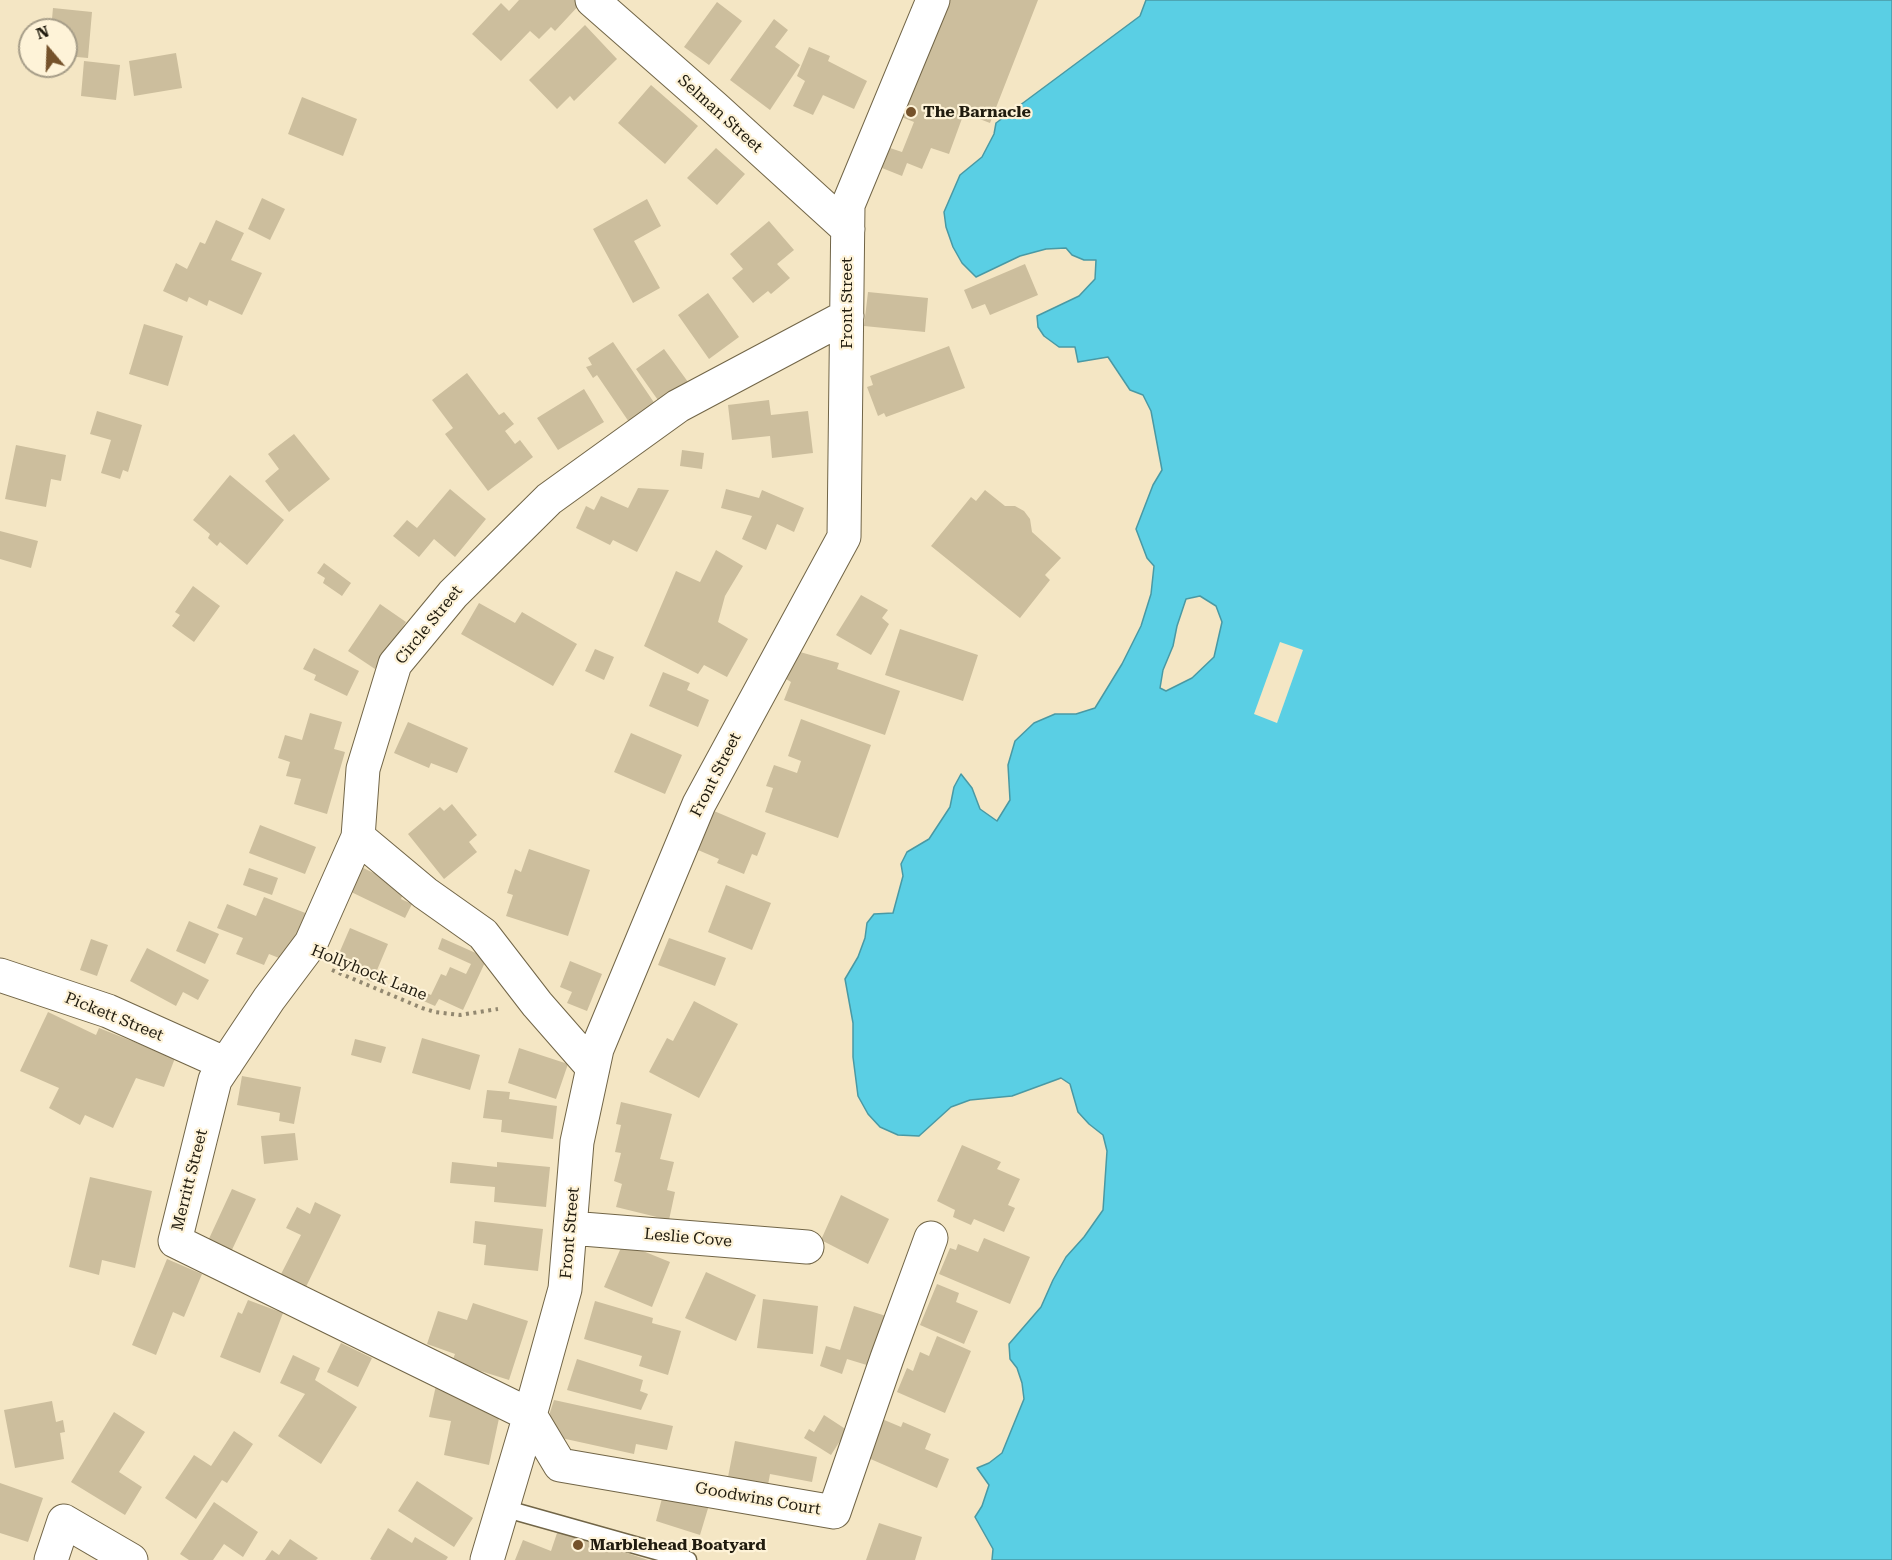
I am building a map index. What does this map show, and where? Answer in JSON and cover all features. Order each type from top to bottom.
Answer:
[{"type":"street","name":"Selman Street","points":[[592,0],[848,229]]},
{"type":"street","name":"Front Street","points":[[487,1560],[531,1415],[565,1289],[577,1142],[597,1049],[699,804],[844,537],[848,205],[933,0]]},
{"type":"street","name":"Circle Street","points":[[358,837],[363,769],[395,664],[453,594],[549,499],[678,406],[847,315]]},
{"type":"street","name":"Merritt Street","points":[[358,837],[311,943],[269,999],[215,1080],[175,1241],[531,1415]]},
{"type":"street","points":[[358,837],[425,893],[483,934],[537,1004],[593,1068]]},
{"type":"street","name":"Pickett Street","points":[[0,975],[108,1011],[226,1064]]},
{"type":"street","name":"Leslie Cove","points":[[570,1228],[807,1247]]},
{"type":"street","name":"Goodwins Court","points":[[531,1415],[560,1466],[834,1512],[931,1238]]},
{"type":"street","points":[[51,1560],[64,1521],[131,1560]]},
{"type":"lane","points":[[503,1508],[688,1560]]},
{"type":"path","name":"Hollyhock Lane","points":[[300,958],[435,1012],[460,1015],[537,1004]]},
{"type":"water","points":[[1146,0],[1892,0],[1892,1560],[992,1560],[993,1549],[975,1517],[982,1506],[989,1485],[977,1468],[989,1463],[1002,1453],[1024,1399],[1017,1368],[1010,1359],[1009,1344],[1041,1307],[1066,1257],[1103,1210],[1107,1151],[1103,1135],[1078,1112],[1070,1084],[1061,1078],[1012,1096],[970,1100],[951,1107],[919,1136],[898,1135],[880,1127],[868,1114],[858,1096],[853,1057],[853,1023],[845,979],[858,957],[865,938],[867,923],[874,914],[893,913],[903,876],[901,864],[907,852],[929,839],[950,807],[954,787],[961,774],[972,788],[980,809],[997,821],[1010,800],[1008,765],[1015,741],[1034,723],[1055,714],[1076,714],[1095,708],[1122,664],[1141,626],[1151,594],[1154,566],[1147,558],[1136,529],[1153,485],[1162,470],[1151,411],[1143,395],[1130,390],[1108,357],[1078,362],[1075,347],[1059,347],[1044,336],[1038,327],[1037,316],[1079,296],[1095,279],[1096,260],[1084,260],[1072,255],[1066,248],[1046,249],[1020,256],[976,277],[962,263],[953,247],[944,212],[960,175],[982,157],[994,134],[996,123],[1140,16]],"holes":[[[1200,596],[1216,606],[1222,622],[1214,657],[1192,678],[1166,691],[1160,688],[1163,670],[1173,646],[1186,599]]]},
{"type":"pier","points":[[1280,642],[1303,650],[1277,723],[1254,714]]},
{"type":"building","points":[[519,0],[580,0],[582,2],[555,31],[551,27],[539,39],[530,31],[501,61],[472,34],[501,3],[509,11]]},
{"type":"building","points":[[943,0],[1038,0],[990,123],[964,113],[949,154],[931,148],[922,169],[907,163],[902,176],[882,168],[890,148],[902,152],[914,122],[899,116]]},
{"type":"building","points":[[717,2],[742,21],[709,65],[684,47]]},
{"type":"building","points":[[53,8],[92,12],[88,58],[78,57],[78,18],[52,18]]},
{"type":"building","points":[[774,19],[788,30],[775,47],[800,65],[770,110],[730,80]]},
{"type":"building","points":[[585,25],[617,59],[574,101],[570,96],[557,109],[529,80]]},
{"type":"building","points":[[809,47],[830,56],[828,61],[867,81],[854,109],[823,95],[813,115],[793,106],[805,81],[797,76]]},
{"type":"building","points":[[176,53],[182,88],[134,96],[129,61]]},
{"type":"building","points":[[84,61],[120,65],[116,100],[81,96]]},
{"type":"building","points":[[651,85],[698,126],[665,164],[618,123]]},
{"type":"building","points":[[302,97],[357,119],[343,156],[288,134]]},
{"type":"building","points":[[716,148],[745,174],[717,205],[687,178]]},
{"type":"building","points":[[262,198],[285,209],[270,240],[248,229]]},
{"type":"building","points":[[647,199],[661,226],[634,241],[660,288],[633,303],[593,229]]},
{"type":"building","points":[[216,220],[244,233],[231,260],[262,273],[242,315],[209,300],[207,306],[189,297],[187,302],[163,291],[176,263],[187,269],[200,242],[205,244]]},
{"type":"building","points":[[769,221],[794,250],[777,264],[790,278],[771,294],[768,291],[753,303],[732,278],[743,269],[730,254]]},
{"type":"building","points":[[1025,264],[1038,295],[990,315],[985,304],[972,309],[964,290]]},
{"type":"building","points":[[868,292],[928,298],[925,332],[864,326]]},
{"type":"building","points":[[708,293],[739,337],[709,359],[678,315]]},
{"type":"building","points":[[144,324],[183,336],[168,386],[129,374]]},
{"type":"building","points":[[613,342],[655,404],[629,422],[597,375],[593,378],[586,367],[592,365],[588,358]]},
{"type":"building","points":[[949,346],[965,388],[886,417],[884,413],[878,416],[867,387],[873,385],[870,376]]},
{"type":"building","points":[[664,349],[688,382],[660,403],[636,369]]},
{"type":"building","points":[[467,373],[499,415],[504,412],[514,424],[505,431],[515,444],[520,440],[533,457],[488,491],[445,434],[453,428],[432,400]]},
{"type":"building","points":[[584,389],[604,422],[558,450],[537,418]]},
{"type":"building","points":[[769,400],[771,415],[808,411],[813,453],[772,458],[770,436],[732,440],[728,405]]},
{"type":"building","points":[[97,411],[142,425],[128,472],[123,470],[120,479],[101,473],[111,440],[90,434]]},
{"type":"building","points":[[294,434],[330,479],[289,512],[265,481],[279,469],[268,454]]},
{"type":"building","points":[[16,445],[66,455],[61,481],[51,479],[46,507],[5,499]]},
{"type":"building","points":[[682,450],[704,453],[702,469],[680,466]]},
{"type":"building","points":[[230,475],[284,520],[247,565],[220,542],[217,546],[208,538],[210,534],[193,520]]},
{"type":"building","points":[[638,488],[669,490],[637,552],[613,540],[610,545],[576,528],[586,506],[594,510],[601,496],[628,508]]},
{"type":"building","points":[[450,489],[486,519],[455,557],[434,539],[419,557],[393,536],[407,520],[417,528]]},
{"type":"building","points":[[726,489],[759,498],[762,490],[804,508],[794,532],[777,524],[766,550],[742,539],[752,516],[721,508]]},
{"type":"building","points":[[985,490],[1005,506],[1015,506],[1024,511],[1030,519],[1032,532],[1061,558],[1045,575],[1050,580],[1020,618],[931,546],[971,497],[976,501]]},
{"type":"building","points":[[0,531],[38,541],[31,568],[0,559]]},
{"type":"building","points":[[716,550],[743,566],[725,596],[718,622],[748,639],[727,677],[704,665],[698,674],[644,646],[676,571],[700,582]]},
{"type":"building","points":[[324,563],[351,583],[342,596],[323,583],[325,578],[317,573]]},
{"type":"building","points":[[193,586],[220,606],[194,642],[172,626],[180,615],[175,612]]},
{"type":"building","points":[[861,595],[888,610],[882,618],[889,624],[871,655],[836,635]]},
{"type":"building","points":[[479,603],[515,623],[522,612],[577,644],[553,686],[461,634]]},
{"type":"building","points":[[380,604],[406,622],[375,669],[348,651]]},
{"type":"building","points":[[900,629],[978,655],[963,701],[885,675]]},
{"type":"building","points":[[314,648],[359,671],[347,696],[314,680],[316,675],[303,669]]},
{"type":"building","points":[[595,649],[614,657],[604,680],[585,671]]},
{"type":"building","points":[[800,652],[839,663],[837,669],[900,691],[885,735],[784,700],[791,682],[786,679]]},
{"type":"building","points":[[663,672],[690,683],[687,690],[709,700],[698,727],[649,706]]},
{"type":"building","points":[[310,713],[342,722],[334,749],[345,752],[327,814],[294,804],[301,779],[286,776],[290,762],[278,758],[285,735],[302,740]]},
{"type":"building","points":[[801,719],[871,745],[838,838],[765,812],[773,788],[766,786],[774,765],[797,773],[801,761],[788,756]]},
{"type":"building","points":[[408,722],[468,748],[457,773],[431,763],[429,768],[394,753]]},
{"type":"building","points":[[631,733],[682,755],[665,794],[614,772]]},
{"type":"building","points":[[452,804],[477,835],[469,842],[477,852],[444,879],[408,834],[440,807],[444,811]]},
{"type":"building","points":[[714,811],[766,833],[757,856],[752,854],[744,874],[717,863],[719,859],[698,850]]},
{"type":"building","points":[[260,825],[316,847],[305,874],[249,853]]},
{"type":"building","points":[[529,849],[590,870],[568,936],[506,916],[513,895],[507,893],[515,869],[521,872]]},
{"type":"building","points":[[357,865],[405,888],[401,899],[412,904],[405,918],[345,889]]},
{"type":"building","points":[[249,868],[278,878],[272,895],[243,885]]},
{"type":"building","points":[[726,885],[771,903],[752,950],[708,932]]},
{"type":"building","points":[[264,897],[308,914],[289,962],[269,954],[264,965],[236,954],[243,938],[217,928],[227,904],[256,916]]},
{"type":"building","points":[[189,921],[219,934],[205,964],[176,951]]},
{"type":"building","points":[[350,928],[388,944],[372,982],[334,965]]},
{"type":"building","points":[[442,938],[487,958],[463,1010],[439,999],[435,1006],[419,999],[422,991],[431,995],[441,974],[446,976],[450,967],[466,974],[471,964],[438,949]]},
{"type":"building","points":[[669,938],[726,958],[715,986],[658,965]]},
{"type":"building","points":[[91,939],[108,945],[97,976],[80,970]]},
{"type":"building","points":[[147,948],[209,980],[198,1000],[183,992],[176,1006],[130,981]]},
{"type":"building","points":[[570,961],[602,974],[587,1011],[567,1003],[572,992],[560,987]]},
{"type":"building","points":[[694,1001],[738,1024],[699,1098],[649,1072],[667,1038],[673,1041]]},
{"type":"building","points":[[48,1012],[96,1035],[99,1028],[175,1058],[164,1087],[136,1078],[113,1128],[85,1115],[80,1125],[49,1108],[59,1088],[20,1071]]},
{"type":"building","points":[[422,1038],[480,1055],[470,1090],[412,1073]]},
{"type":"building","points":[[355,1039],[386,1047],[381,1063],[351,1055]]},
{"type":"building","points":[[519,1048],[568,1064],[556,1099],[508,1083]]},
{"type":"building","points":[[242,1076],[301,1087],[294,1124],[279,1121],[280,1113],[237,1105]]},
{"type":"building","points":[[487,1090],[510,1092],[509,1099],[557,1106],[553,1139],[501,1132],[502,1120],[483,1118]]},
{"type":"building","points":[[621,1102],[672,1114],[660,1159],[674,1162],[667,1190],[675,1192],[669,1220],[616,1207],[622,1184],[614,1181],[621,1153],[615,1152],[621,1125],[616,1124]]},
{"type":"building","points":[[295,1133],[298,1160],[264,1164],[261,1136]]},
{"type":"building","points":[[962,1145],[1001,1162],[997,1169],[1020,1179],[1008,1205],[1015,1208],[1004,1232],[974,1219],[971,1225],[953,1217],[955,1210],[937,1201]]},
{"type":"building","points":[[452,1162],[497,1167],[497,1162],[550,1167],[546,1207],[494,1202],[495,1187],[450,1183]]},
{"type":"building","points":[[90,1177],[152,1191],[135,1268],[102,1260],[99,1275],[69,1267]]},
{"type":"building","points":[[232,1189],[256,1199],[230,1254],[207,1243]]},
{"type":"building","points":[[841,1195],[889,1219],[868,1264],[821,1240]]},
{"type":"building","points":[[315,1202],[341,1215],[303,1293],[278,1280],[301,1235],[286,1228],[297,1207],[310,1214]]},
{"type":"building","points":[[475,1221],[543,1229],[538,1271],[484,1265],[486,1245],[473,1243]]},
{"type":"building","points":[[984,1238],[1030,1257],[1010,1304],[939,1274],[950,1248],[956,1250],[958,1244],[978,1252]]},
{"type":"building","points":[[623,1243],[670,1262],[652,1307],[604,1287]]},
{"type":"building","points":[[167,1259],[202,1274],[184,1317],[173,1312],[156,1355],[132,1345]]},
{"type":"building","points":[[706,1272],[756,1295],[736,1341],[685,1318]]},
{"type":"building","points":[[937,1284],[959,1293],[956,1302],[978,1311],[964,1344],[920,1325]]},
{"type":"building","points":[[763,1299],[818,1306],[813,1354],[757,1348]]},
{"type":"building","points":[[248,1300],[283,1313],[260,1373],[220,1357],[238,1312],[242,1314]]},
{"type":"building","points":[[595,1301],[653,1318],[652,1323],[681,1331],[668,1375],[639,1366],[642,1356],[584,1339]]},
{"type":"building","points":[[473,1303],[528,1321],[509,1380],[452,1362],[455,1354],[427,1344],[438,1311],[467,1320]]},
{"type":"building","points":[[854,1306],[886,1316],[870,1366],[847,1359],[842,1374],[820,1366],[826,1346],[840,1350]]},
{"type":"building","points":[[937,1336],[971,1351],[945,1413],[897,1392],[907,1368],[913,1371],[920,1352],[929,1356]]},
{"type":"building","points":[[341,1343],[372,1358],[358,1387],[327,1372]]},
{"type":"building","points":[[293,1355],[320,1368],[315,1380],[357,1407],[321,1464],[278,1436],[305,1394],[280,1383]]},
{"type":"building","points":[[577,1359],[643,1380],[640,1391],[648,1394],[641,1410],[567,1390]]},
{"type":"building","points":[[437,1381],[501,1409],[489,1465],[444,1455],[451,1421],[429,1417]]},
{"type":"building","points":[[554,1400],[673,1426],[667,1450],[636,1444],[634,1454],[543,1434]]},
{"type":"building","points":[[52,1401],[56,1422],[63,1420],[65,1432],[60,1433],[64,1459],[15,1468],[4,1410]]},
{"type":"building","points":[[114,1412],[145,1432],[119,1472],[142,1487],[125,1515],[71,1482]]},
{"type":"building","points":[[824,1415],[847,1430],[831,1455],[804,1438],[809,1429],[814,1432]]},
{"type":"building","points":[[882,1419],[901,1427],[903,1422],[931,1434],[925,1449],[949,1459],[937,1488],[866,1457]]},
{"type":"building","points":[[234,1431],[253,1444],[227,1483],[222,1480],[196,1519],[165,1498],[194,1455],[211,1466]]},
{"type":"building","points":[[735,1441],[817,1457],[812,1482],[770,1474],[768,1485],[728,1477]]},
{"type":"building","points":[[417,1481],[473,1518],[454,1547],[398,1511]]},
{"type":"building","points":[[0,1483],[43,1498],[28,1542],[0,1533]]},
{"type":"building","points":[[664,1491],[709,1505],[700,1535],[656,1521]]},
{"type":"building","points":[[214,1502],[258,1532],[243,1557],[224,1544],[213,1560],[189,1560],[180,1554]]},
{"type":"building","points":[[879,1523],[922,1537],[915,1560],[866,1560]]},
{"type":"building","points":[[388,1528],[412,1543],[415,1537],[448,1557],[446,1560],[370,1559]]},
{"type":"building","name":"Marblehead Boatyard","points":[[558,1530],[648,1560],[515,1560],[523,1540],[551,1551]]},
{"type":"building","points":[[290,1539],[318,1558],[316,1560],[265,1560],[272,1550],[279,1555]]},
{"type":"place","name":"The Barnacle","points":[[911,112]]},
{"type":"place","name":"Marblehead Boatyard","points":[[578,1545]]}]
